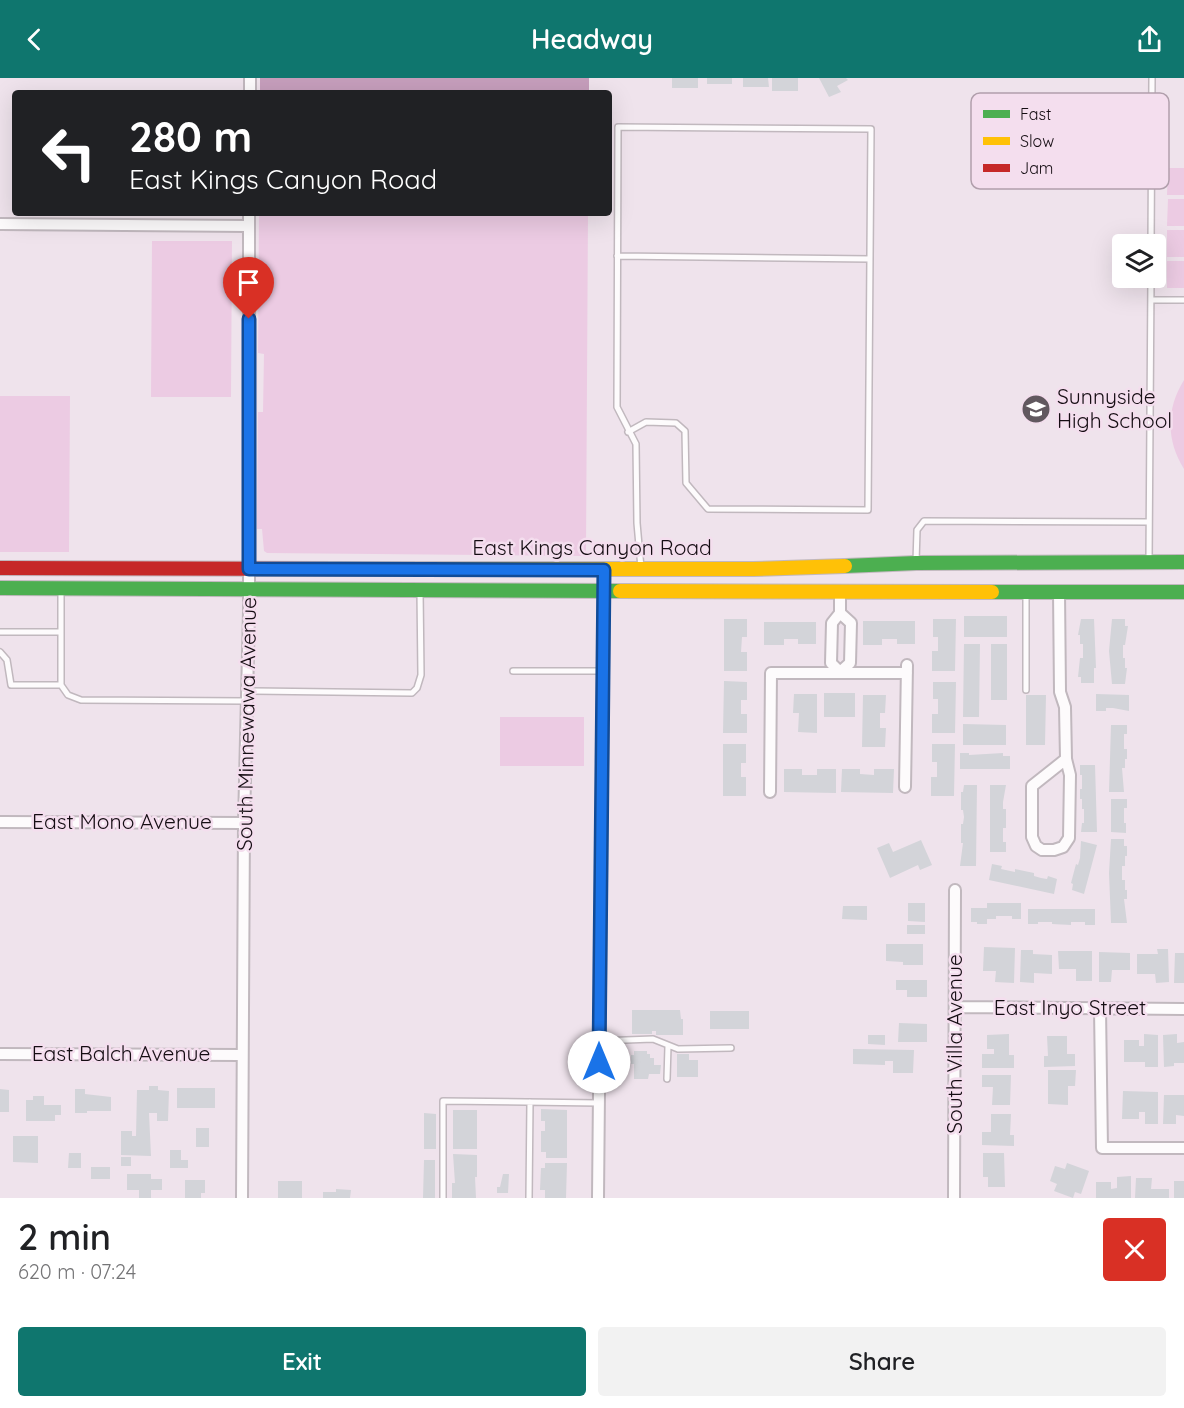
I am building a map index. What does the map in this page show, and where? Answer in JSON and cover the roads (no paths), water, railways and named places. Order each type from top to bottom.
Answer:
[{"type":"main road","name":"East Kings Canyon Road","points":[[0,568],[641,570],[753,569],[916,563],[1184,562]]},
{"type":"main road","name":"East Kings Canyon Road","points":[[0,588],[603,592],[1184,592]]},
{"type":"street","name":"South Minnewawa Avenue","points":[[242,1198],[244,823],[249,590],[249,216]]},
{"type":"street","points":[[0,224],[249,226]]},
{"type":"street","points":[[598,1198],[604,570]]},
{"type":"street","points":[[840,591],[840,613],[832,623],[831,663],[840,672]]},
{"type":"street","points":[[1059,592],[1060,692],[1065,707],[1066,759],[1070,775],[1069,838],[1063,847],[1042,850],[1036,846],[1032,837],[1032,786],[1066,759]]},
{"type":"street","points":[[840,613],[851,623],[850,663],[840,672]]},
{"type":"street","points":[[770,792],[771,672],[907,669],[905,787]]},
{"type":"street","name":"East Mono Avenue","points":[[0,822],[244,823]]},
{"type":"street","name":"South Villa Avenue","points":[[954,1198],[955,890]]},
{"type":"street","name":"East Inyo Street","points":[[956,1007],[1184,1009]]},
{"type":"street","points":[[1100,1009],[1102,1148],[1184,1148]]},
{"type":"street","name":"East Balch Avenue","points":[[0,1054],[242,1055]]},
{"type":"lane","points":[[1152,78],[1152,93]]},
{"type":"lane","points":[[628,432],[646,422],[676,423],[685,431],[686,483],[708,508],[868,510],[871,129],[618,127],[616,407],[628,432],[636,444],[637,523],[641,570]]},
{"type":"lane","points":[[1151,189],[1151,234]]},
{"type":"lane","points":[[617,256],[870,259]]},
{"type":"lane","points":[[1149,563],[1151,288]]},
{"type":"lane","points":[[1151,300],[1184,300]]},
{"type":"lane","points":[[916,563],[917,530],[924,521],[1149,522]]},
{"type":"lane","points":[[61,588],[61,685],[68,695],[81,700],[412,693],[417,688],[421,675],[420,591]]},
{"type":"lane","points":[[1026,592],[1026,690]]},
{"type":"lane","points":[[0,632],[61,632]]},
{"type":"lane","points":[[0,652],[7,660],[11,685],[61,685]]},
{"type":"lane","points":[[513,671],[602,670]]},
{"type":"lane","points":[[599,1041],[653,1039],[682,1049],[731,1048]]},
{"type":"lane","points":[[667,1079],[668,1046]]},
{"type":"lane","points":[[444,1198],[444,1101],[599,1103]]},
{"type":"lane","points":[[529,1198],[530,1102]]},
{"type":"place","name":"Sunnyside High School","points":[[1036,409]]}]
